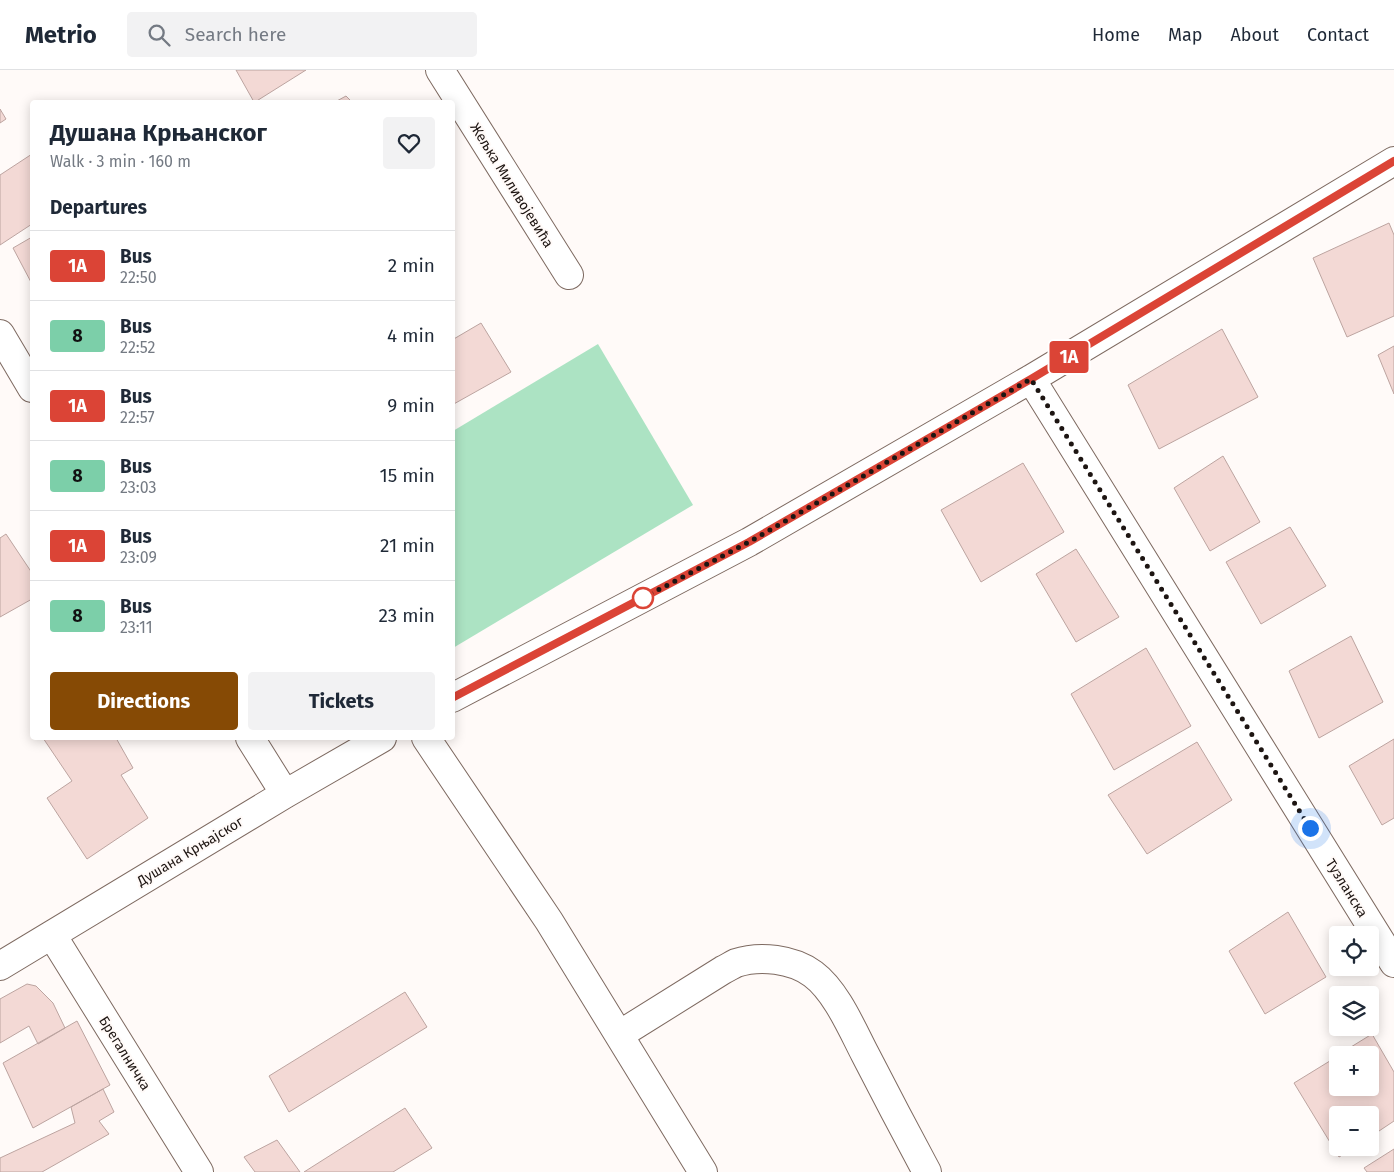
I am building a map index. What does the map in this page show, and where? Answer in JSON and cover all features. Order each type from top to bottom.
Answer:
[{"type":"street","name":"Жељка Миливојевића","points":[[440,70],[569,275]]},
{"type":"street","points":[[455,696],[749,542],[809,508],[1031,379],[1394,161]]},
{"type":"street","points":[[4,351],[30,385]]},
{"type":"street","name":"Тузланска","points":[[1031,379],[1394,963]]},
{"type":"street","points":[[251,740],[285,794]]},
{"type":"street","name":"Душана Крњајског","points":[[0,966],[285,794],[379,740]]},
{"type":"street","points":[[427,740],[548,921],[703,1172]]},
{"type":"street","name":"Брегалничка","points":[[52,935],[199,1172]]},
{"type":"street","points":[[619,1035],[737,963],[763,959],[778,960],[804,968],[814,974],[837,1002],[927,1172]]},
{"type":"green space","points":[[598,344],[693,505],[455,647],[455,430]]},
{"type":"building","points":[[236,70],[306,70],[258,100],[253,100]]},
{"type":"building","points":[[346,96],[350,100],[339,100]]},
{"type":"building","points":[[0,109],[6,119],[0,123]]},
{"type":"building","points":[[30,155],[30,225],[0,245],[0,175]]},
{"type":"building","points":[[1389,223],[1394,235],[1394,316],[1347,337],[1313,258]]},
{"type":"building","points":[[30,238],[30,280],[13,248]]},
{"type":"building","points":[[481,323],[511,372],[455,403],[455,338]]},
{"type":"building","points":[[1222,329],[1258,397],[1159,449],[1128,385]]},
{"type":"building","points":[[1394,346],[1394,394],[1378,355]]},
{"type":"building","points":[[1223,456],[1260,522],[1210,551],[1174,488]]},
{"type":"building","points":[[1023,463],[1064,532],[981,582],[941,510]]},
{"type":"building","points":[[1290,527],[1326,586],[1261,624],[1226,562]]},
{"type":"building","points":[[6,534],[30,570],[30,600],[0,617],[0,538]]},
{"type":"building","points":[[1076,549],[1119,617],[1076,642],[1036,574]]},
{"type":"building","points":[[1351,636],[1383,702],[1319,738],[1289,671]]},
{"type":"building","points":[[1146,648],[1191,726],[1114,770],[1071,694]]},
{"type":"building","points":[[1394,739],[1394,818],[1382,825],[1349,766]]},
{"type":"building","points":[[44,740],[117,740],[133,768],[121,775],[148,818],[87,859],[47,798],[72,781]]},
{"type":"building","points":[[1197,742],[1232,800],[1147,854],[1108,795]]},
{"type":"building","points":[[1288,912],[1326,977],[1265,1014],[1229,951]]},
{"type":"building","points":[[27,984],[36,986],[53,1003],[65,1028],[38,1044],[29,1026],[0,1043],[0,999]]},
{"type":"building","points":[[405,992],[427,1027],[289,1112],[269,1076]]},
{"type":"building","points":[[77,1021],[110,1085],[33,1128],[3,1063]]},
{"type":"building","points":[[1369,1036],[1373,1036],[1379,1046],[1353,1046]]},
{"type":"building","points":[[1379,1046],[1394,1072],[1394,1121],[1379,1131],[1379,1106],[1329,1106],[1329,1141],[1294,1083],[1329,1062],[1329,1096],[1379,1096]]},
{"type":"building","points":[[103,1089],[114,1112],[99,1121],[109,1134],[42,1172],[0,1172],[0,1158],[75,1123],[71,1107]]},
{"type":"building","points":[[405,1108],[432,1148],[393,1172],[304,1172]]},
{"type":"building","points":[[277,1140],[300,1172],[255,1172],[244,1157]]},
{"type":"building","points":[[1394,1149],[1394,1172],[1367,1172],[1364,1168]]},
{"type":"bus line","name":"1A","points":[[455,696],[749,542],[1031,379],[1394,161]]},
{"type":"route","points":[[643,598],[749,542],[1031,379],[1310,828]]}]
